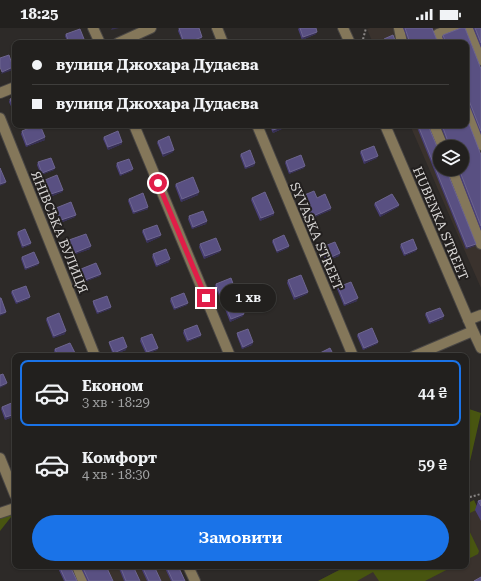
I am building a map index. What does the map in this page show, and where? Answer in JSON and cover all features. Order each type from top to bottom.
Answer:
[{"type":"street","points":[[94,28],[99,40]]},
{"type":"street","points":[[125,40],[151,28]]},
{"type":"street","points":[[217,28],[222,40]]},
{"type":"street","points":[[343,28],[349,40]]},
{"type":"street","points":[[399,28],[401,40]]},
{"type":"street","points":[[439,35],[454,28]]},
{"type":"street","points":[[468,28],[481,60]]},
{"type":"street","points":[[0,93],[12,88]]},
{"type":"street","points":[[469,114],[481,145]]},
{"type":"street","name":"ЯНІВСЬКА ВУЛИЦЯ","points":[[0,118],[95,353]]},
{"type":"street","points":[[135,128],[229,353]]},
{"type":"street","name":"SYVASKA STREET","points":[[258,128],[352,353]]},
{"type":"street","name":"HUBENKA STREET","points":[[386,128],[481,348]]},
{"type":"street","points":[[435,128],[440,140]]},
{"type":"street","points":[[455,176],[481,244]]},
{"type":"street","points":[[468,320],[481,315]]},
{"type":"street","points":[[421,353],[473,331]]},
{"type":"street","points":[[0,458],[12,488]]},
{"type":"street","points":[[0,513],[12,509]]},
{"type":"street","points":[[78,569],[83,581]]},
{"type":"street","points":[[189,569],[195,581]]},
{"type":"path","points":[[363,40],[366,28]]},
{"type":"path","points":[[469,497],[481,494]]},
{"type":"shaded area","points":[[481,28],[481,288],[411,128],[469,128],[469,40],[372,40],[367,29]]},
{"type":"shaded area","points":[[474,500],[478,509],[481,507],[481,581],[318,581],[341,569],[469,569],[469,502]]},
{"type":"shaded area","points":[[58,569],[177,569],[183,581],[64,581]]},
{"type":"green space","points":[[469,409],[481,413],[469,466]]},
{"type":"green space","points":[[474,500],[478,509],[469,514],[469,502]]},
{"type":"green space","points":[[12,512],[12,516],[0,531],[0,513]]},
{"type":"green space","points":[[469,530],[479,551],[478,554],[469,558]]},
{"type":"green space","points":[[341,569],[448,569],[425,581],[379,581],[373,572],[357,581],[318,581]]},
{"type":"building","points":[[179,28],[199,28],[202,37],[194,40],[183,40]]},
{"type":"building","points":[[300,28],[316,28],[317,32],[303,37]]},
{"type":"building","points":[[405,28],[432,28],[437,40],[409,40]]},
{"type":"building","points":[[461,28],[465,28],[481,69],[481,131],[469,101],[469,40],[445,40],[443,35]]},
{"type":"building","points":[[475,28],[481,28],[481,43]]},
{"type":"building","points":[[80,29],[84,39],[68,40],[66,34]]},
{"type":"building","points":[[393,35],[395,40],[384,40]]},
{"type":"building","points":[[9,55],[12,67],[2,72],[0,67],[0,58]]},
{"type":"building","points":[[469,124],[481,155],[481,226],[462,176],[469,176],[469,140],[447,140],[443,128],[469,128]]},
{"type":"building","points":[[30,128],[41,128],[45,137],[27,145],[22,131]]},
{"type":"building","points":[[419,128],[429,128],[434,140],[433,140],[433,162]]},
{"type":"building","points":[[118,131],[122,142],[108,147],[104,137]]},
{"type":"building","points":[[169,136],[174,150],[163,154],[158,141]]},
{"type":"building","points":[[374,146],[378,156],[365,161],[361,151]]},
{"type":"building","points":[[250,150],[255,163],[246,167],[241,154]]},
{"type":"building","points":[[301,155],[305,166],[290,172],[286,161]]},
{"type":"building","points":[[51,158],[55,168],[42,173],[38,162]]},
{"type":"building","points":[[129,159],[133,169],[121,174],[117,163]]},
{"type":"building","points":[[0,168],[6,182],[0,184]]},
{"type":"building","points":[[57,175],[63,190],[51,194],[45,180]]},
{"type":"building","points":[[438,176],[449,176],[476,244],[467,247]]},
{"type":"building","points":[[193,177],[199,192],[182,199],[176,184]]},
{"type":"building","points":[[314,191],[317,198],[325,194],[331,208],[311,217],[302,196]]},
{"type":"building","points":[[265,192],[274,213],[261,218],[252,198]]},
{"type":"building","points":[[143,193],[148,207],[134,212],[129,199]]},
{"type":"building","points":[[392,194],[399,205],[381,214],[375,203]]},
{"type":"building","points":[[71,202],[76,215],[61,220],[56,208]]},
{"type":"building","points":[[203,211],[207,221],[193,227],[189,216]]},
{"type":"building","points":[[157,225],[161,235],[147,240],[143,230]]},
{"type":"building","points":[[25,229],[31,243],[23,246],[18,232]]},
{"type":"building","points":[[86,234],[91,246],[74,253],[69,240]]},
{"type":"building","points":[[284,235],[289,246],[277,251],[273,240]]},
{"type":"building","points":[[216,238],[221,250],[205,256],[200,244]]},
{"type":"building","points":[[413,239],[417,249],[405,254],[401,244]]},
{"type":"building","points":[[335,242],[340,253],[327,259],[322,247]]},
{"type":"building","points":[[166,249],[170,259],[157,265],[153,254]]},
{"type":"building","points":[[34,252],[39,263],[26,268],[22,257]]},
{"type":"building","points":[[96,263],[101,274],[85,280],[81,269]]},
{"type":"building","points":[[301,275],[308,292],[295,297],[288,280]]},
{"type":"building","points":[[231,278],[237,295],[223,300],[216,284]]},
{"type":"building","points":[[351,282],[358,298],[345,304],[338,287]]},
{"type":"building","points":[[26,286],[30,297],[17,302],[12,291]]},
{"type":"building","points":[[184,293],[188,303],[175,308],[171,298]]},
{"type":"building","points":[[107,296],[111,307],[98,312],[93,301]]},
{"type":"building","points":[[0,298],[6,312],[0,314]]},
{"type":"building","points":[[239,301],[244,314],[231,319],[226,307]]},
{"type":"building","points":[[440,308],[444,316],[430,322],[426,313]]},
{"type":"building","points":[[59,313],[66,331],[54,336],[47,318]]},
{"type":"building","points":[[197,325],[201,335],[188,340],[184,330]]},
{"type":"building","points":[[372,328],[378,342],[364,348],[358,334]]},
{"type":"building","points":[[248,329],[253,342],[243,347],[237,333]]},
{"type":"building","points":[[152,334],[158,348],[147,352],[141,338]]},
{"type":"building","points":[[123,337],[127,347],[114,353],[109,342]]},
{"type":"building","points":[[70,343],[75,353],[57,353],[55,349]]},
{"type":"building","points":[[330,348],[332,353],[320,353]]},
{"type":"building","points":[[3,374],[7,383],[0,386],[0,375]]},
{"type":"building","points":[[12,403],[12,415],[6,417],[2,407]]},
{"type":"building","points":[[60,569],[71,569],[77,581],[66,581]]},
{"type":"building","points":[[83,569],[107,569],[113,581],[89,581]]},
{"type":"building","points":[[121,569],[134,569],[140,581],[126,581]]},
{"type":"building","points":[[143,569],[155,569],[161,581],[149,581]]},
{"type":"building","points":[[167,569],[179,569],[185,581],[173,581]]},
{"type":"building","points":[[481,577],[481,581],[474,581]]},
{"type":"route","points":[[158,183],[206,298]]}]
